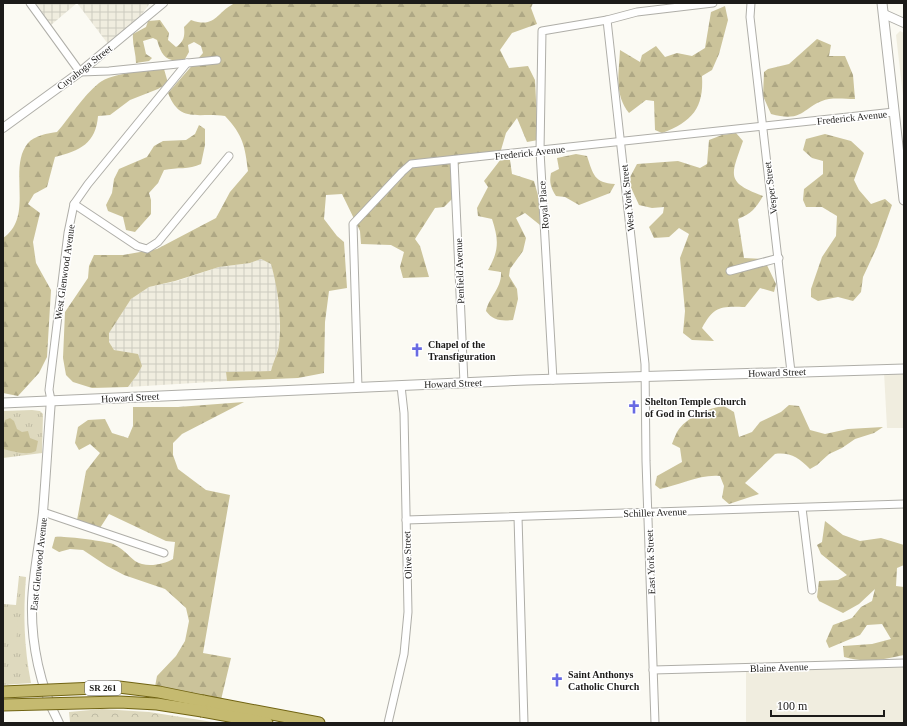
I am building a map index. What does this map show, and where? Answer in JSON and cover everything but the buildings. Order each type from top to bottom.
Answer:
[{"type":"main road","points":[[882,3],[904,200]]},
{"type":"main road","name":"Howard Street","points":[[3,403],[358,387],[904,369]]},
{"type":"main road","name":"SR 261","points":[[3,692],[118,687],[159,692],[202,706],[267,723]]},
{"type":"main road","name":"SR 261","points":[[3,705],[119,702],[202,706],[317,723]]},
{"type":"street","points":[[30,3],[80,72],[109,71],[217,60]]},
{"type":"street","points":[[607,20],[637,12],[713,3]]},
{"type":"street","name":"Vesper Street","points":[[751,3],[750,17],[791,372]]},
{"type":"street","name":"Cuyahoga Street","points":[[3,128],[80,72],[158,4]]},
{"type":"street","points":[[884,14],[904,23]]},
{"type":"street","name":"Royal Place","points":[[553,380],[540,151],[542,31],[607,20]]},
{"type":"street","name":"West York Street","points":[[607,20],[622,142],[644,349],[644,377]]},
{"type":"street","name":"West Glenwood Avenue","points":[[51,400],[49,390],[60,295],[68,233],[74,204],[88,184],[187,63]]},
{"type":"street","name":"Frederick Avenue","points":[[358,387],[353,224],[411,164],[894,112]]},
{"type":"street","points":[[74,204],[137,246],[147,249],[158,242],[229,156]]},
{"type":"street","name":"Penfield Avenue","points":[[454,160],[464,383]]},
{"type":"street","points":[[730,271],[779,258]]},
{"type":"street","name":"East York Street","points":[[644,377],[655,723]]},
{"type":"street","name":"Olive Street","points":[[388,723],[398,684],[406,636],[409,589],[401,386]]},
{"type":"street","name":"East Glenwood Avenue","points":[[51,400],[43,512],[32,602],[32,630],[39,670],[52,709],[59,723]]},
{"type":"street","name":"Schiller Avenue","points":[[406,520],[904,504]]},
{"type":"street","points":[[802,508],[812,590]]},
{"type":"street","points":[[43,512],[164,553]]},
{"type":"street","points":[[518,517],[524,723]]},
{"type":"street","name":"Blaine Avenue","points":[[653,670],[904,663]]},
{"type":"shaded area","points":[[36,3],[77,3],[51,25]]},
{"type":"shaded area","points":[[77,3],[150,3],[142,14],[108,44]]},
{"type":"shaded area","points":[[900,31],[904,33],[904,104],[896,35]]},
{"type":"shaded area","points":[[261,259],[271,264],[276,280],[280,317],[279,345],[271,371],[226,372],[227,381],[128,387],[137,375],[130,354],[114,350],[109,342],[108,332],[131,299],[149,287],[177,281],[219,267],[250,263]]},
{"type":"shaded area","points":[[904,371],[904,428],[887,428],[884,372]]},
{"type":"shaded area","points":[[904,663],[904,723],[746,723],[746,668]]},
{"type":"green space","points":[[235,3],[533,3],[531,8],[537,24],[512,33],[500,50],[509,68],[528,66],[535,80],[538,140],[527,142],[517,118],[506,133],[501,150],[472,155],[451,170],[452,199],[444,207],[435,208],[415,239],[420,246],[429,277],[403,278],[400,267],[404,252],[391,245],[361,244],[360,231],[342,194],[326,195],[324,219],[337,236],[344,242],[347,288],[329,291],[325,322],[324,373],[298,378],[227,381],[226,372],[271,371],[278,351],[280,324],[276,283],[271,264],[261,259],[250,263],[219,267],[175,281],[149,287],[131,299],[109,333],[109,342],[114,350],[138,354],[142,366],[128,387],[92,388],[73,382],[66,375],[63,358],[65,312],[88,278],[89,266],[94,255],[123,255],[157,249],[216,218],[230,192],[248,171],[242,141],[236,129],[225,116],[191,115],[184,113],[173,103],[168,93],[203,53],[201,46],[194,42],[188,45],[189,52],[185,59],[174,60],[163,55],[157,40],[153,38],[143,41],[146,54],[152,58],[149,61],[136,63],[133,34],[146,27],[148,21],[160,20],[169,33],[168,40],[176,47],[181,43],[183,38],[184,27],[191,20],[199,22],[211,21]]},
{"type":"green space","points":[[725,6],[728,20],[719,54],[712,70],[702,76],[701,97],[694,112],[688,119],[672,129],[662,133],[655,130],[654,101],[646,100],[629,113],[624,106],[619,91],[618,75],[620,50],[640,62],[642,55],[656,46],[665,57],[677,53],[692,56],[705,48],[711,12]]},
{"type":"green space","points":[[817,39],[831,45],[829,56],[845,56],[853,75],[855,99],[829,99],[820,101],[798,115],[791,117],[771,114],[763,96],[764,72],[768,69],[789,64]]},
{"type":"green space","points":[[164,69],[168,83],[158,89],[130,100],[110,115],[98,116],[94,133],[85,144],[79,149],[55,157],[47,187],[34,194],[28,204],[40,213],[33,242],[36,263],[51,290],[47,357],[39,373],[18,396],[3,393],[3,238],[12,229],[17,218],[22,153],[28,143],[34,138],[57,132],[82,100],[99,83],[121,74]]},
{"type":"green space","points":[[199,125],[205,129],[205,145],[201,164],[192,167],[164,170],[158,183],[149,193],[151,200],[151,214],[135,232],[126,230],[123,217],[108,211],[106,205],[112,193],[114,179],[119,169],[147,157],[154,146],[163,141],[186,140],[195,134]]},
{"type":"green space","points":[[736,133],[743,141],[736,162],[734,176],[737,182],[742,186],[763,196],[753,210],[738,219],[744,258],[764,259],[776,284],[774,292],[760,288],[745,307],[724,307],[710,315],[702,328],[714,341],[692,340],[683,333],[685,311],[680,258],[689,234],[679,228],[669,237],[654,238],[649,227],[663,213],[664,207],[652,208],[639,205],[628,181],[637,164],[678,161],[700,168],[707,164],[709,140],[722,135]]},
{"type":"green space","points":[[825,134],[851,141],[864,153],[854,180],[859,190],[871,204],[885,199],[892,205],[877,247],[863,277],[861,292],[853,301],[838,297],[818,301],[811,297],[811,289],[822,257],[836,236],[837,216],[822,207],[806,207],[803,200],[804,189],[823,174],[823,161],[812,158],[803,150],[806,139]]},
{"type":"green space","points":[[576,154],[587,156],[593,173],[598,179],[603,182],[615,184],[610,193],[579,205],[565,197],[556,196],[550,180],[551,173],[559,169],[557,158]]},
{"type":"green space","points":[[501,159],[510,160],[512,174],[534,181],[539,199],[540,225],[525,213],[516,218],[526,238],[523,251],[510,269],[509,276],[517,289],[518,299],[513,320],[495,319],[486,311],[500,283],[501,272],[488,270],[496,251],[496,233],[492,219],[478,216],[477,208],[488,187],[484,181]]},
{"type":"green space","points":[[244,402],[182,434],[173,443],[173,455],[178,469],[206,490],[230,495],[203,653],[231,658],[220,704],[154,692],[157,676],[176,656],[185,641],[189,621],[186,608],[165,589],[124,575],[83,550],[70,549],[59,552],[52,548],[55,537],[75,538],[113,544],[135,561],[154,565],[173,559],[175,542],[166,541],[109,514],[100,528],[77,520],[86,471],[100,453],[90,444],[79,450],[75,443],[78,427],[88,420],[105,419],[112,433],[128,438],[133,426],[133,407],[178,407]]},
{"type":"green space","points":[[789,405],[799,406],[810,430],[825,434],[848,429],[883,427],[874,433],[855,439],[842,448],[829,454],[810,469],[790,455],[775,454],[745,483],[759,494],[729,504],[722,498],[724,486],[720,476],[698,478],[660,489],[655,485],[657,476],[682,462],[680,448],[672,444],[679,429],[688,420],[706,411],[724,406],[734,412],[739,437],[752,432],[760,422],[781,412]]},
{"type":"green space","points":[[3,411],[40,411],[43,414],[42,453],[3,458]]},
{"type":"green space","points":[[10,418],[14,421],[17,429],[22,432],[28,431],[30,438],[38,441],[36,451],[24,453],[3,449],[3,428],[5,420]]},
{"type":"green space","points":[[825,521],[843,535],[860,541],[881,538],[904,545],[904,565],[897,568],[896,586],[904,587],[904,655],[874,660],[859,660],[844,657],[843,646],[872,644],[891,639],[882,624],[867,625],[860,635],[829,648],[826,641],[833,625],[852,618],[861,607],[872,601],[875,589],[859,604],[843,613],[819,601],[817,597],[819,581],[838,580],[847,575],[821,554],[817,545],[822,542]]},
{"type":"green space","points":[[19,576],[26,577],[25,630],[31,683],[3,685],[3,604],[16,605]]},
{"type":"green space","points":[[3,619],[18,620],[16,643],[3,643]]},
{"type":"green space","points":[[102,709],[149,712],[219,723],[70,722],[69,712]]},
{"type":"place","name":"Chapel of the Transfiguration","points":[[417,350]]},
{"type":"place","name":"Shelton Temple Church of God in Christ","points":[[634,407]]},
{"type":"place","name":"Saint Anthonys Catholic Church","points":[[557,680]]}]
